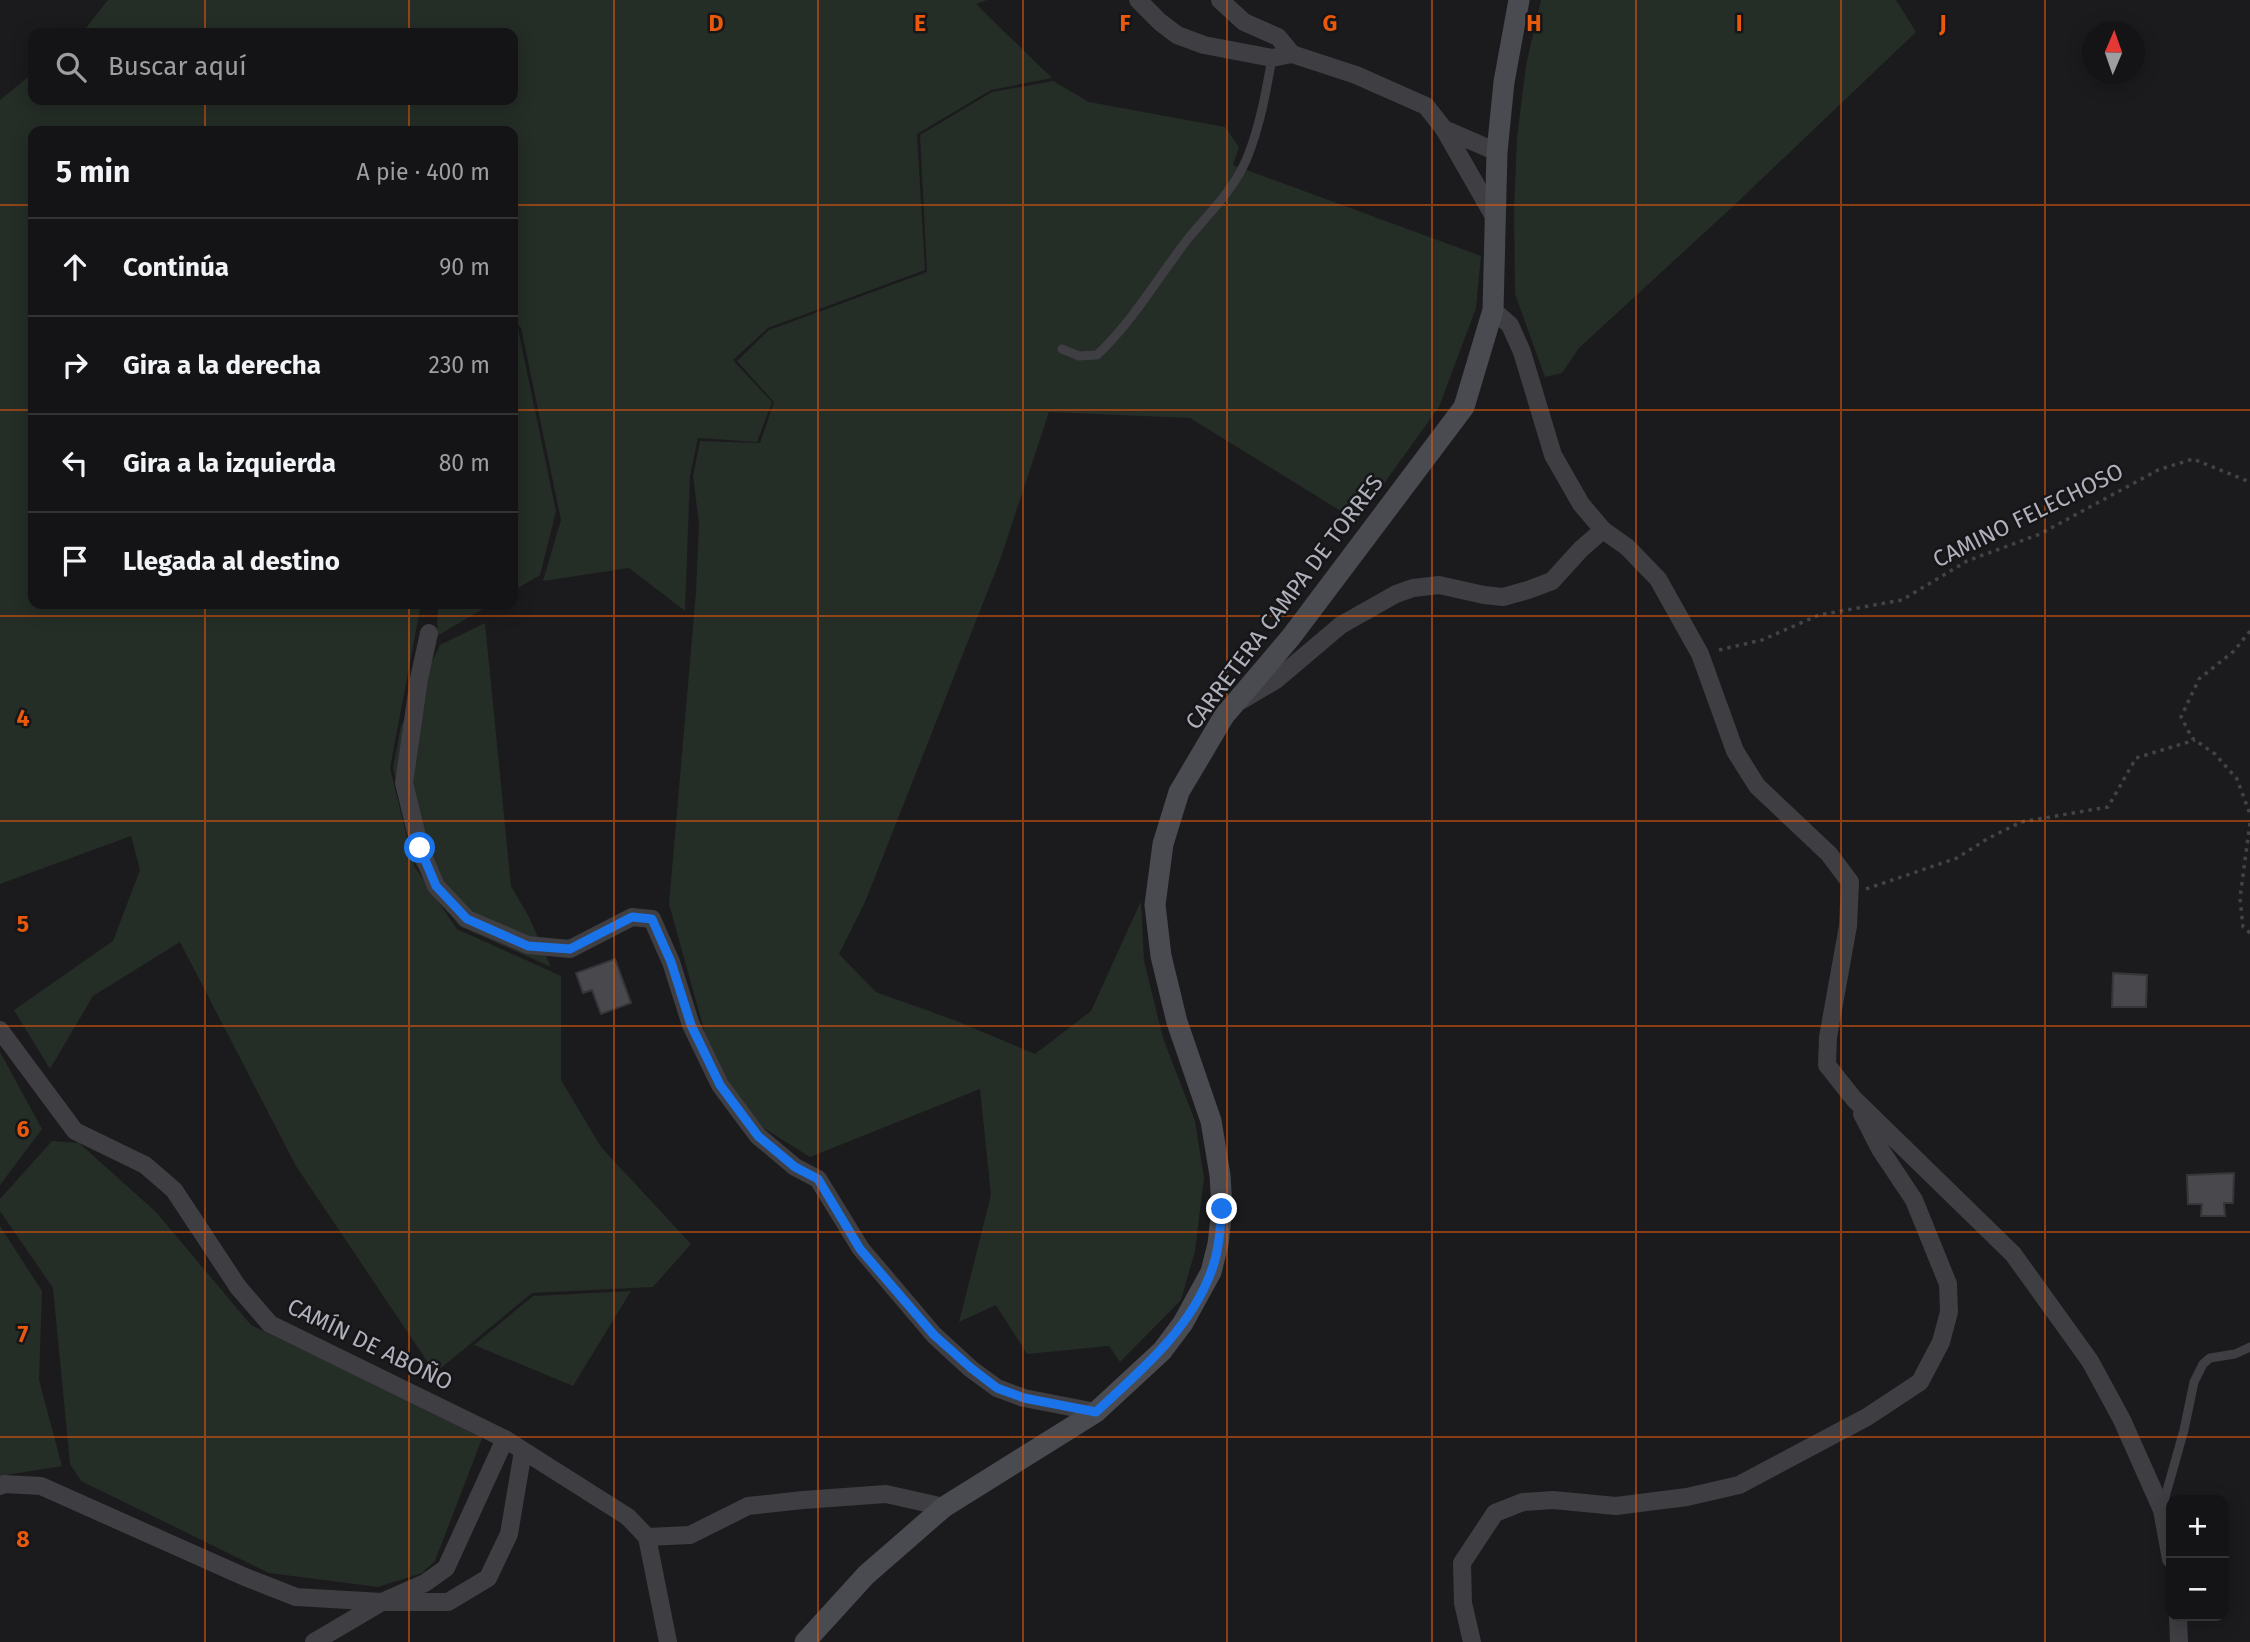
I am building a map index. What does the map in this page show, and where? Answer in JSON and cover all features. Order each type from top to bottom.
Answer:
[{"type":"street","points":[[1138,0],[1177,35],[1204,45],[1272,58],[1292,54],[1356,75],[1426,106],[1444,129],[1496,220]]},
{"type":"street","points":[[1220,0],[1244,22],[1278,37],[1292,54]]},
{"type":"street","name":"CARRETERA CAMPA DE TORRES","points":[[805,1642],[866,1575],[944,1507],[1096,1412],[1162,1351],[1183,1323],[1211,1272],[1222,1209],[1220,1175],[1210,1121],[1177,1022],[1161,956],[1155,905],[1163,844],[1179,792],[1224,716],[1291,636],[1464,407],[1493,310],[1497,152],[1504,82],[1520,0]]},
{"type":"street","points":[[1444,129],[1497,152]]},
{"type":"street","points":[[1493,310],[1510,325],[1522,352],[1553,455],[1581,504],[1602,530],[1627,547],[1658,579],[1700,654],[1735,751],[1756,786],[1829,854],[1850,883],[1848,926],[1828,1037],[1827,1065],[1854,1099],[2013,1254],[2090,1361],[2122,1420],[2162,1510],[2171,1558]]},
{"type":"street","points":[[1234,704],[1276,680],[1341,625],[1396,594],[1413,588],[1439,585],[1503,597],[1528,590],[1552,581],[1602,530]]},
{"type":"street","points":[[429,633],[419,679],[404,783],[420,848],[436,886],[467,919],[528,946],[570,949],[632,917],[652,919],[671,962],[691,1025],[720,1085],[758,1136],[795,1167],[818,1179],[860,1249],[934,1335],[997,1388],[1024,1398],[1096,1412]]},
{"type":"street","name":"CAMÍN DE ABOÑO","points":[[0,1030],[75,1130],[145,1165],[173,1190],[238,1287],[270,1324],[505,1438],[628,1517],[647,1537]]},
{"type":"street","points":[[1472,1642],[1463,1603],[1462,1563],[1495,1513],[1523,1502],[1553,1500],[1616,1506],[1687,1497],[1739,1485],[1867,1417],[1920,1382],[1941,1342],[1949,1312],[1948,1284],[1913,1200],[1880,1149],[1854,1099]]},
{"type":"street","points":[[314,1642],[382,1602],[425,1583],[446,1568],[505,1438]]},
{"type":"street","points":[[0,1486],[41,1486],[296,1597],[382,1602],[448,1602],[488,1578],[509,1534],[523,1451]]},
{"type":"street","points":[[668,1642],[647,1537],[690,1535],[748,1506],[887,1494],[944,1507]]},
{"type":"street","points":[[2178,1621],[2179,1642]]},
{"type":"lane","points":[[1062,349],[1079,356],[1097,355],[1128,324],[1186,241],[1224,198],[1247,159],[1265,100],[1272,58]]},
{"type":"lane","points":[[2162,1510],[2194,1382],[2203,1364],[2210,1358],[2235,1354],[2250,1347]]},
{"type":"path","name":"CAMINO FELECHOSO","points":[[1700,654],[1762,640],[1819,615],[1902,600],[1967,561],[2040,534],[2158,470],[2193,459],[2250,482]]},
{"type":"path","points":[[2250,631],[2234,651],[2199,679],[2181,717],[2195,740],[2215,754],[2237,779],[2250,814]]},
{"type":"path","points":[[1849,895],[1957,858],[2021,822],[2108,807],[2136,758],[2195,740]]},
{"type":"path","points":[[2250,823],[2240,898],[2243,927],[2250,933]]},
{"type":"shaded area","points":[[108,0],[987,0],[976,4],[1052,78],[991,90],[917,134],[925,270],[768,328],[733,360],[772,402],[757,442],[698,438],[690,476],[685,611],[629,568],[543,581],[561,520],[518,324],[518,126],[28,126],[28,609],[420,609],[390,768],[414,866],[457,929],[561,976],[561,1080],[601,1147],[691,1244],[653,1287],[532,1293],[435,1373],[296,1166],[180,942],[93,996],[50,1069],[14,1010],[113,941],[140,870],[131,836],[0,884],[0,100],[28,77],[28,105],[518,105],[518,28],[86,28]]},
{"type":"shaded area","points":[[1541,0],[1896,0],[1916,32],[1579,348],[1562,373],[1545,377],[1515,294],[1514,210],[1517,138],[1526,65]]},
{"type":"shaded area","points":[[1053,81],[1089,102],[1225,127],[1239,147],[1233,165],[1481,256],[1476,308],[1439,407],[1357,521],[1190,418],[1049,412],[1000,560],[865,902],[839,954],[876,992],[954,1020],[1035,1054],[1091,1011],[1141,901],[1144,961],[1163,1038],[1195,1121],[1204,1178],[1195,1251],[1181,1300],[1120,1362],[1109,1346],[1027,1354],[996,1305],[959,1322],[991,1195],[980,1089],[810,1157],[757,1124],[711,1055],[669,904],[696,592],[699,524],[693,476],[700,441],[760,443],[774,402],[737,361],[769,330],[927,272],[920,135],[992,92]]},
{"type":"shaded area","points":[[518,329],[556,511],[540,575],[518,588]]},
{"type":"shaded area","points":[[438,609],[483,609],[437,636]]},
{"type":"shaded area","points":[[485,623],[511,886],[529,917],[551,967],[459,926],[416,865],[393,768],[401,726],[440,645]]},
{"type":"shaded area","points":[[0,1052],[42,1129],[0,1185]]},
{"type":"shaded area","points":[[52,1141],[79,1143],[156,1212],[251,1325],[483,1436],[435,1561],[422,1573],[378,1587],[269,1573],[81,1481],[70,1464],[53,1288],[0,1211],[0,1199]]},
{"type":"shaded area","points":[[0,1226],[42,1291],[39,1380],[62,1466],[0,1476]]},
{"type":"shaded area","points":[[631,1291],[573,1386],[474,1345],[533,1296]]},
{"type":"building","points":[[615,959],[631,1003],[601,1014],[592,990],[583,993],[576,973]]},
{"type":"building","points":[[2113,973],[2147,975],[2146,1007],[2112,1007]]},
{"type":"building","points":[[2234,1173],[2233,1203],[2224,1203],[2225,1216],[2201,1216],[2202,1204],[2188,1204],[2187,1175]]},
{"type":"route","points":[[420,848],[436,886],[467,919],[528,946],[570,949],[632,917],[652,919],[671,962],[691,1025],[720,1085],[758,1136],[795,1167],[818,1179],[860,1249],[934,1335],[997,1388],[1024,1398],[1096,1412],[1162,1351],[1183,1323],[1211,1272],[1222,1209]]}]
